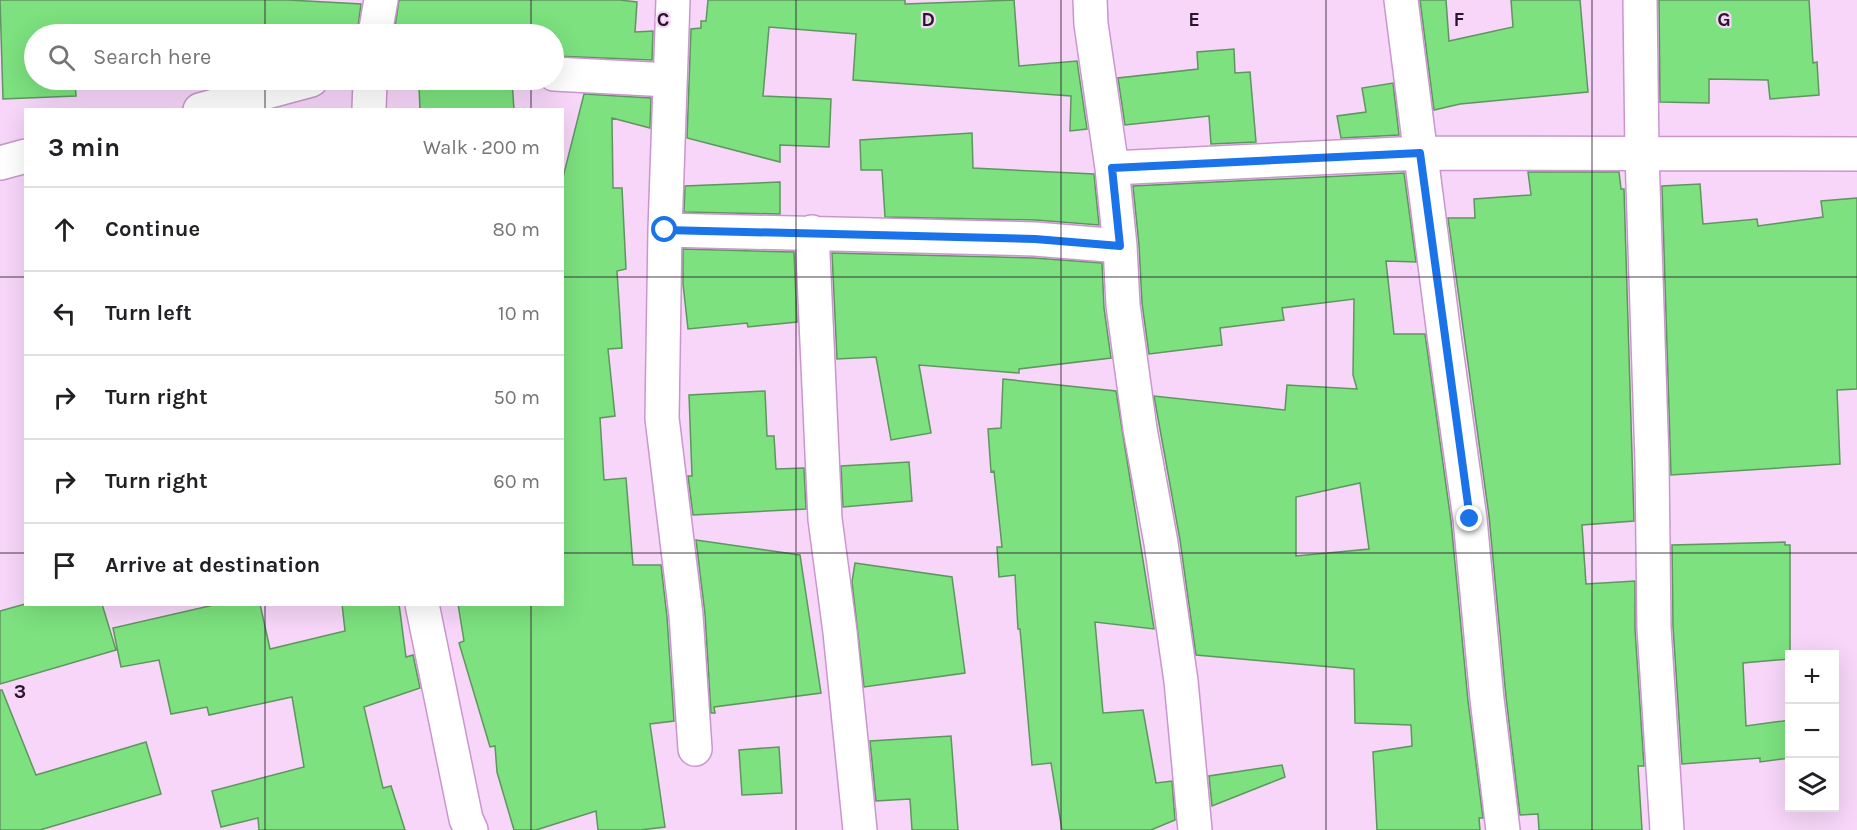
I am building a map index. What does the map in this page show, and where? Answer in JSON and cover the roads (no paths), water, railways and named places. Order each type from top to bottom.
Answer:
[{"type":"street","points":[[377,24],[381,0]]},
{"type":"street","points":[[673,0],[665,230],[662,418],[686,615],[695,749]]},
{"type":"street","points":[[1090,0],[1091,24],[1112,168],[1123,305],[1140,429],[1161,543],[1181,681],[1196,830]]},
{"type":"street","points":[[1401,0],[1470,519],[1487,699],[1503,830]]},
{"type":"street","points":[[1640,0],[1654,628],[1667,830]]},
{"type":"street","points":[[564,75],[669,80]]},
{"type":"street","points":[[207,108],[274,90]]},
{"type":"street","points":[[369,108],[370,90]]},
{"type":"street","points":[[1112,168],[1420,153],[1857,154]]},
{"type":"street","points":[[0,163],[24,157]]},
{"type":"street","points":[[665,230],[1035,239],[1120,246]]},
{"type":"street","points":[[812,232],[825,519],[840,632],[860,830]]},
{"type":"street","points":[[422,606],[466,819],[471,830]]}]
